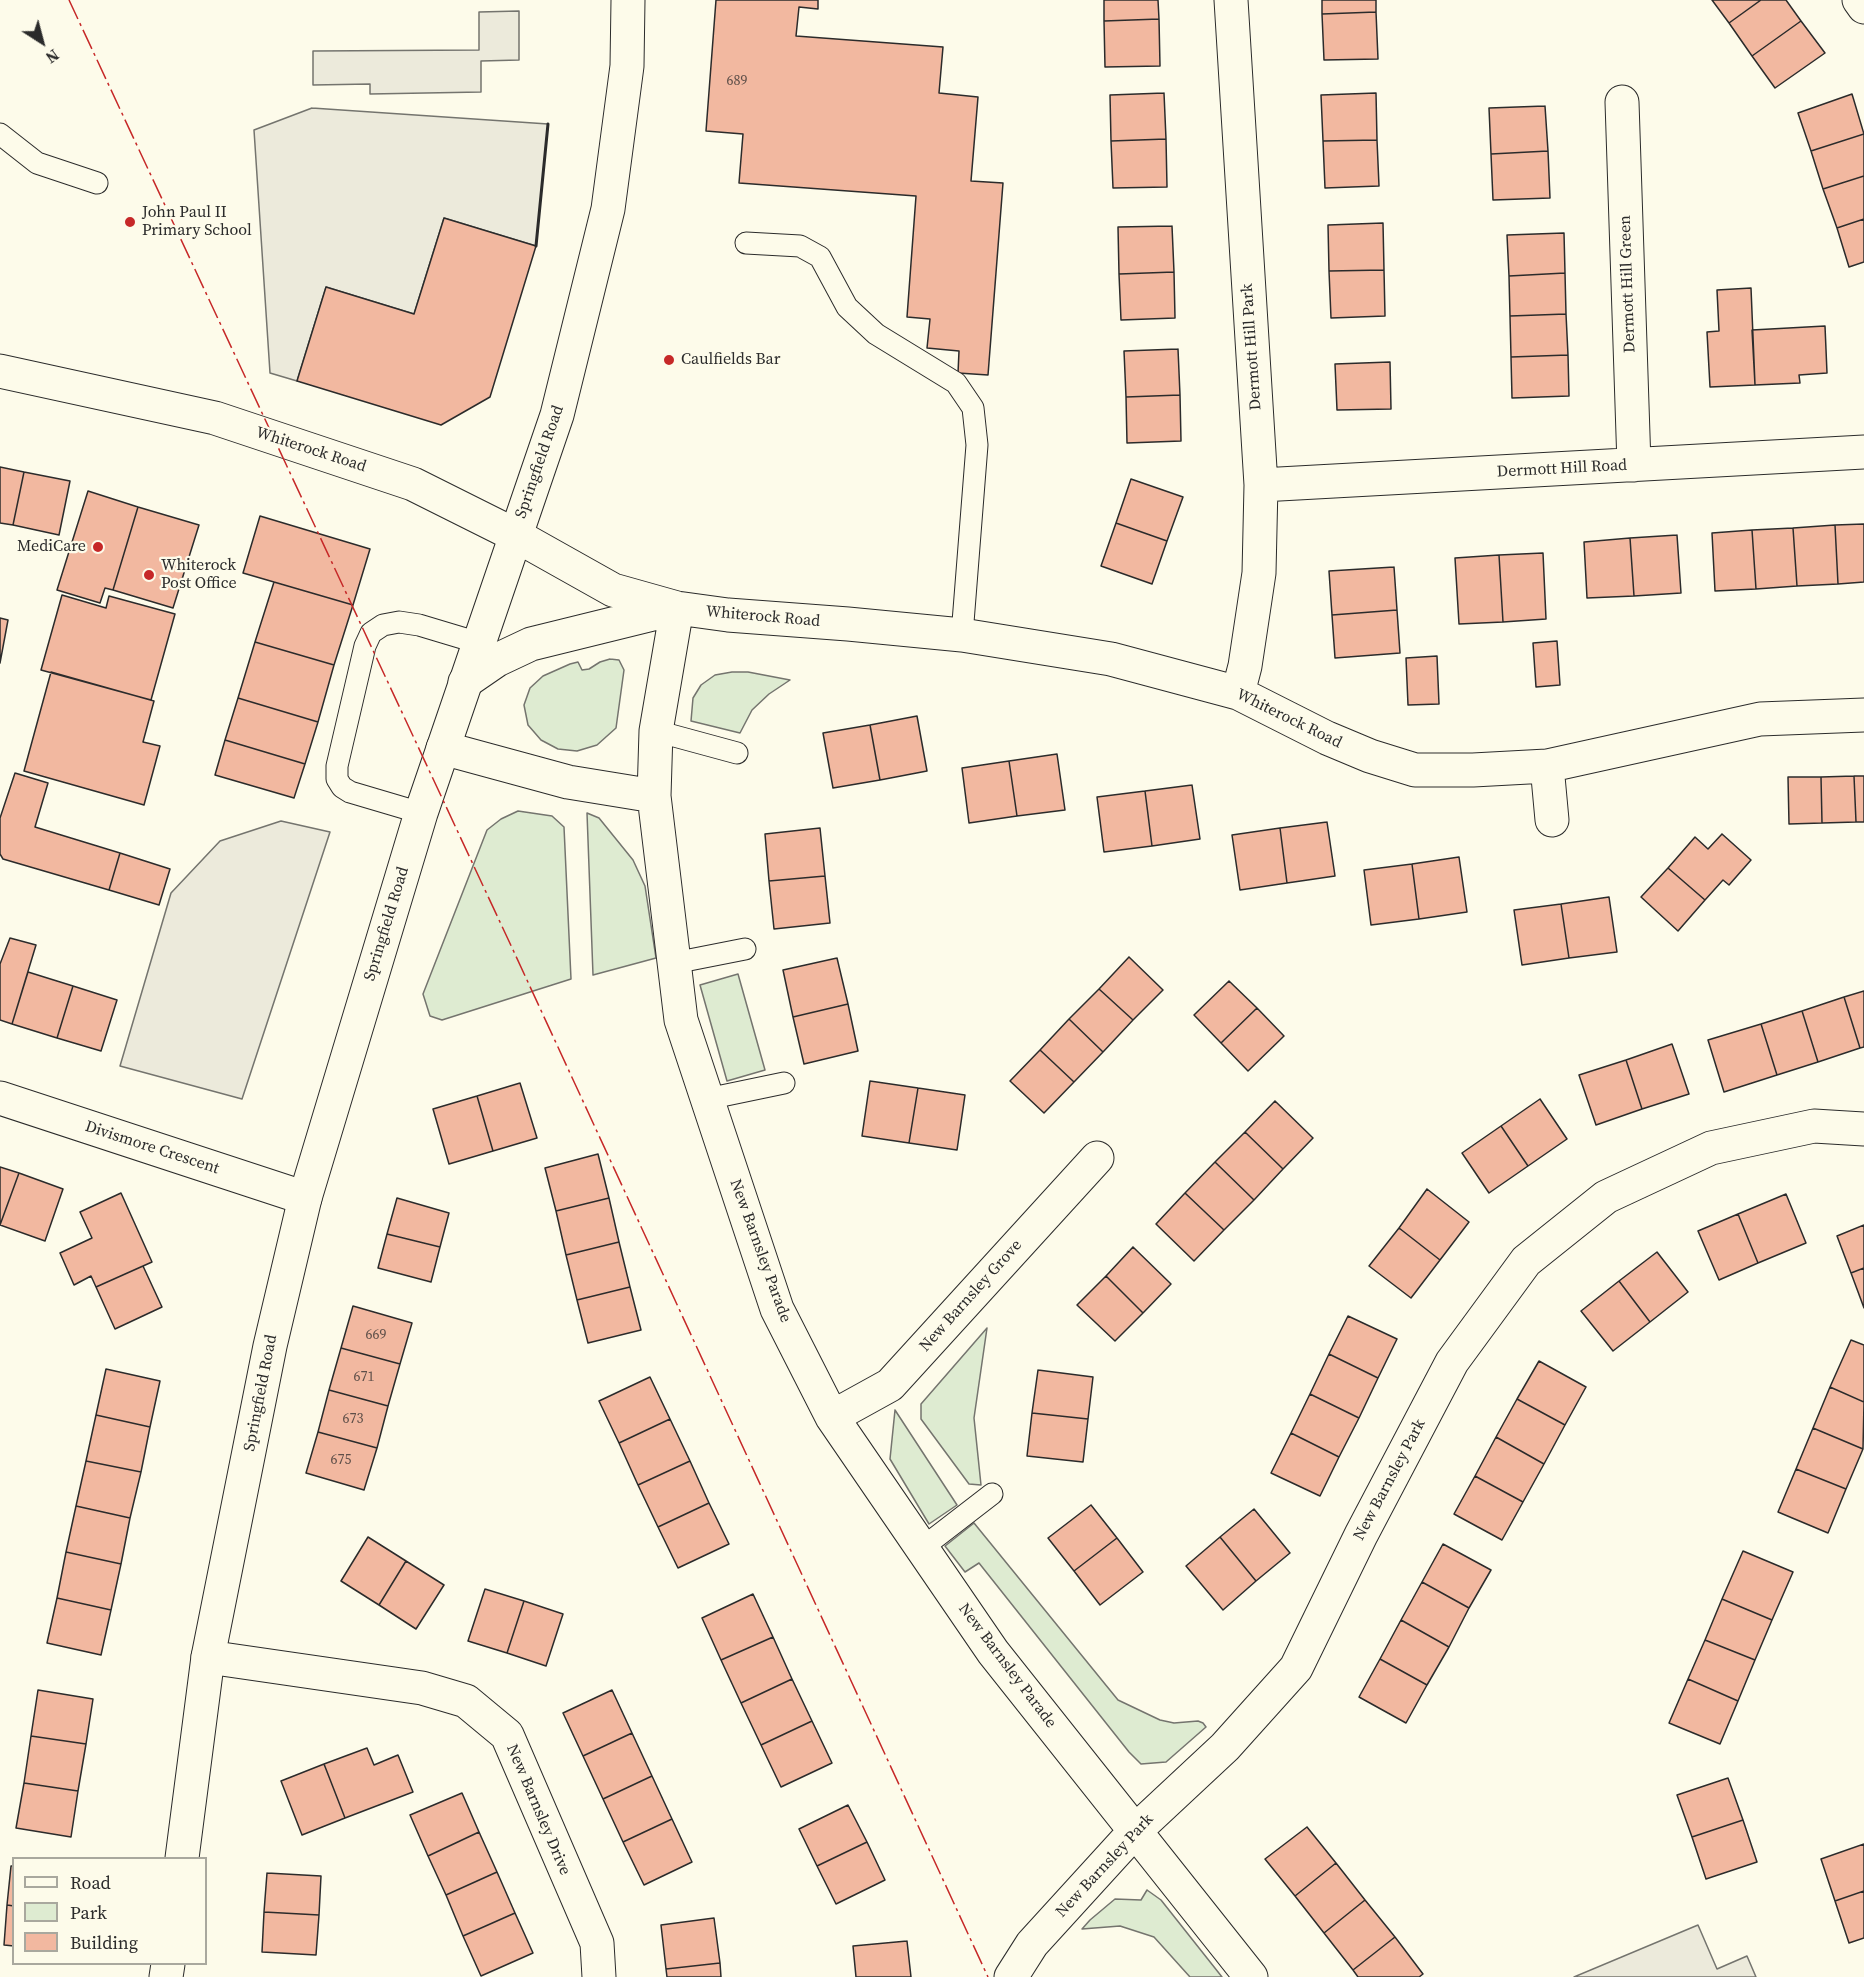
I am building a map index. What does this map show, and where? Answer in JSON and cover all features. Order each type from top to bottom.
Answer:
[{"type":"main road","name":"Springfield Road","points":[[182,1857],[208,1657],[270,1346],[305,1198],[421,813],[557,415],[609,209],[627,66],[628,0]]},
{"type":"main road","name":"Dermott Hill Park","points":[[1231,0],[1260,485],[1259,573],[1245,666],[1238,693]]},
{"type":"main road","points":[[1859,0],[1864,8]]},
{"type":"main road","name":"Dermott Hill Green","points":[[1622,102],[1634,465]]},
{"type":"main road","name":"Whiterock Road","points":[[0,371],[214,418],[413,484],[515,535],[613,590],[677,608],[729,615],[962,635],[1111,659],[1238,693],[1327,738],[1370,756],[1415,770],[1546,766],[1760,719],[1864,715]]},
{"type":"main road","name":"Dermott Hill Road","points":[[1260,485],[1864,452]]},
{"type":"main road","points":[[465,682],[496,660],[531,644],[677,608]]},
{"type":"main road","name":"New Barnsley Parade","points":[[677,608],[656,731],[654,796],[681,1020],[777,1309],[832,1417],[993,1652],[1251,1977]]},
{"type":"main road","points":[[443,748],[567,782],[654,796]]},
{"type":"main road","points":[[1546,766],[1552,820]]},
{"type":"main road","name":"Divismore Crescent","points":[[0,1098],[305,1198]]},
{"type":"main road","name":"New Barnsley Park","points":[[1011,1977],[1032,1944],[1135,1831],[1225,1747],[1296,1668],[1361,1535],[1452,1362],[1526,1261],[1606,1197],[1711,1148],[1814,1126],[1864,1129]]},
{"type":"main road","name":"New Barnsley Grove","points":[[832,1417],[890,1385],[1097,1158]]},
{"type":"main road","name":"New Barnsley Drive","points":[[208,1657],[422,1688],[466,1701],[507,1735],[597,1943],[599,1977]]},
{"type":"lane","points":[[0,134],[37,163],[97,183]]},
{"type":"lane","points":[[746,243],[800,246],[820,257],[848,307],[876,334],[956,383],[973,408],[978,445],[962,635]]},
{"type":"lane","points":[[421,813],[350,792],[342,787],[337,779],[337,766],[365,646],[371,633],[383,625],[399,622],[419,624],[478,643]]},
{"type":"lane","points":[[656,731],[737,753]]},
{"type":"lane","points":[[674,963],[745,949]]},
{"type":"lane","points":[[707,1099],[784,1083]]},
{"type":"lane","points":[[922,1548],[992,1494]]},
{"type":"green space","points":[[610,659],[619,660],[624,670],[616,728],[597,745],[577,751],[558,749],[541,740],[528,725],[524,705],[530,688],[543,676],[570,664],[578,662],[582,670]]},
{"type":"green space","points":[[748,672],[790,680],[769,694],[752,710],[740,733],[691,721],[693,698],[701,685],[715,675]]},
{"type":"green space","points":[[518,811],[552,816],[564,827],[571,979],[442,1020],[430,1016],[423,994],[487,830],[501,819]]},
{"type":"green space","points":[[587,813],[599,818],[633,860],[645,886],[656,958],[593,975]]},
{"type":"green space","points":[[738,974],[765,1070],[727,1081],[700,985]]},
{"type":"green space","points":[[987,1328],[974,1418],[981,1485],[969,1484],[921,1419],[921,1404]]},
{"type":"green space","points":[[895,1410],[957,1505],[929,1524],[890,1459]]},
{"type":"green space","points":[[974,1523],[1118,1700],[1160,1720],[1174,1723],[1198,1721],[1206,1727],[1166,1762],[1141,1764],[1129,1752],[979,1563],[965,1572],[945,1546]]},
{"type":"green space","points":[[1147,1890],[1161,1900],[1222,1977],[1190,1977],[1154,1937],[1120,1926],[1082,1929],[1115,1899],[1141,1900]]},
{"type":"shaded area","points":[[519,11],[519,60],[481,61],[481,92],[370,94],[370,84],[313,85],[313,51],[479,50],[479,12]]},
{"type":"shaded area","points":[[312,108],[548,124],[536,246],[444,218],[414,314],[326,287],[297,381],[270,373],[254,130]]},
{"type":"shaded area","points":[[281,821],[330,832],[242,1099],[120,1066],[171,893],[220,841]]},
{"type":"shaded area","points":[[1698,1925],[1717,1969],[1747,1956],[1756,1977],[1574,1977]]},
{"type":"building","points":[[716,0],[818,0],[818,9],[799,7],[796,36],[943,47],[939,93],[978,97],[971,181],[1003,183],[988,375],[958,373],[959,351],[927,348],[930,319],[907,317],[916,196],[739,183],[743,134],[706,131]]},
{"type":"building","points":[[1104,0],[1158,0],[1159,19],[1104,21]]},
{"type":"building","points":[[1322,0],[1376,0],[1376,12],[1322,14]]},
{"type":"building","points":[[1712,0],[1761,0],[1729,23]]},
{"type":"building","points":[[1761,0],[1786,0],[1801,21],[1752,56],[1729,23]]},
{"type":"building","points":[[1376,12],[1378,59],[1324,60],[1322,14]]},
{"type":"building","points":[[1159,19],[1160,66],[1105,67],[1104,21]]},
{"type":"building","points":[[1801,21],[1825,53],[1775,88],[1752,56]]},
{"type":"building","points":[[1164,93],[1166,139],[1111,141],[1110,95]]},
{"type":"building","points":[[1376,93],[1377,140],[1323,141],[1321,95]]},
{"type":"building","points":[[1852,94],[1864,134],[1811,151],[1798,113]]},
{"type":"building","points":[[1545,106],[1548,151],[1491,154],[1489,108]]},
{"type":"building","points":[[1864,134],[1864,176],[1823,189],[1811,151]]},
{"type":"building","points":[[1166,139],[1167,187],[1113,188],[1111,141]]},
{"type":"building","points":[[1377,140],[1379,186],[1325,188],[1323,141]]},
{"type":"building","points":[[1548,151],[1550,198],[1493,200],[1491,154]]},
{"type":"building","points":[[1864,176],[1864,219],[1837,228],[1823,189]]},
{"type":"building","points":[[444,218],[536,246],[490,397],[441,425],[297,381],[326,287],[414,314]]},
{"type":"building","points":[[1864,219],[1864,262],[1849,267],[1837,228]]},
{"type":"building","points":[[1383,223],[1384,270],[1329,271],[1328,225]]},
{"type":"building","points":[[1172,226],[1174,272],[1119,274],[1118,227]]},
{"type":"building","points":[[1564,233],[1565,273],[1509,276],[1507,235]]},
{"type":"building","points":[[1384,270],[1385,316],[1331,318],[1329,271]]},
{"type":"building","points":[[1174,272],[1175,318],[1121,320],[1119,274]]},
{"type":"building","points":[[1565,273],[1566,314],[1510,316],[1509,276]]},
{"type":"building","points":[[1751,288],[1755,385],[1710,387],[1707,332],[1719,331],[1717,290]]},
{"type":"building","points":[[1566,314],[1568,355],[1511,357],[1510,316]]},
{"type":"building","points":[[1825,326],[1827,373],[1799,375],[1800,383],[1755,385],[1752,330]]},
{"type":"building","points":[[1178,349],[1180,395],[1126,397],[1124,351]]},
{"type":"building","points":[[1568,355],[1569,396],[1512,398],[1511,357]]},
{"type":"building","points":[[1390,362],[1391,409],[1337,410],[1335,364]]},
{"type":"building","points":[[1180,395],[1181,441],[1127,443],[1126,397]]},
{"type":"building","points":[[0,467],[24,472],[13,525],[0,523]]},
{"type":"building","points":[[24,472],[70,481],[59,535],[13,525]]},
{"type":"building","points":[[1131,479],[1183,497],[1167,541],[1116,523]]},
{"type":"building","name":"MediCare","points":[[88,491],[138,507],[113,590],[105,588],[100,603],[57,590]]},
{"type":"building","points":[[138,507],[199,525],[173,608],[113,590]]},
{"type":"building","points":[[260,516],[370,549],[353,605],[243,573]]},
{"type":"building","points":[[1116,523],[1167,541],[1152,584],[1101,566]]},
{"type":"building","points":[[1864,524],[1864,582],[1838,584],[1835,525]]},
{"type":"building","points":[[1835,525],[1838,584],[1797,586],[1793,528]]},
{"type":"building","points":[[1793,528],[1797,586],[1756,589],[1752,530]]},
{"type":"building","points":[[1752,530],[1756,589],[1715,591],[1712,533]]},
{"type":"building","points":[[1677,535],[1681,593],[1634,596],[1630,538]]},
{"type":"building","points":[[1630,538],[1634,596],[1587,598],[1584,542]]},
{"type":"building","points":[[1543,553],[1546,619],[1503,622],[1499,555]]},
{"type":"building","points":[[1499,555],[1503,622],[1459,624],[1455,558]]},
{"type":"building","points":[[1394,567],[1397,610],[1332,615],[1329,571]]},
{"type":"building","points":[[274,582],[353,605],[334,665],[255,642]]},
{"type":"building","points":[[62,595],[106,608],[109,596],[175,614],[151,700],[41,670]]},
{"type":"building","points":[[1397,610],[1400,653],[1335,658],[1332,615]]},
{"type":"building","points":[[0,618],[8,620],[0,663]]},
{"type":"building","points":[[1557,641],[1560,685],[1536,687],[1533,643]]},
{"type":"building","points":[[255,642],[334,665],[318,722],[238,698]]},
{"type":"building","points":[[1437,656],[1439,704],[1408,705],[1406,658]]},
{"type":"building","points":[[51,672],[154,701],[143,742],[160,746],[144,805],[24,771]]},
{"type":"building","points":[[238,698],[318,722],[305,764],[225,740]]},
{"type":"building","points":[[917,716],[927,771],[880,780],[870,725]]},
{"type":"building","points":[[870,725],[880,780],[833,788],[823,733]]},
{"type":"building","points":[[225,740],[305,764],[294,798],[215,775]]},
{"type":"building","points":[[1057,754],[1065,810],[1017,816],[1009,761]]},
{"type":"building","points":[[1009,761],[1017,816],[969,823],[962,768]]},
{"type":"building","points":[[15,773],[48,783],[35,827],[120,853],[109,890],[3,859],[0,854],[0,818]]},
{"type":"building","points":[[1854,776],[1856,822],[1822,823],[1821,777]]},
{"type":"building","points":[[1854,776],[1864,776],[1864,822],[1856,822]]},
{"type":"building","points":[[1788,777],[1821,777],[1822,823],[1789,824]]},
{"type":"building","points":[[1192,785],[1200,839],[1152,846],[1145,791]]},
{"type":"building","points":[[1145,791],[1152,846],[1104,852],[1097,797]]},
{"type":"building","points":[[1327,822],[1335,876],[1287,883],[1280,828]]},
{"type":"building","points":[[820,828],[825,876],[769,881],[765,834]]},
{"type":"building","points":[[1280,828],[1287,883],[1240,890],[1232,835]]},
{"type":"building","points":[[1722,834],[1751,860],[1729,885],[1723,880],[1705,900],[1668,868],[1695,837],[1708,849]]},
{"type":"building","points":[[120,853],[170,869],[159,905],[109,890]]},
{"type":"building","points":[[1459,857],[1467,912],[1419,919],[1412,864]]},
{"type":"building","points":[[1412,864],[1419,919],[1371,925],[1364,870]]},
{"type":"building","points":[[1668,868],[1705,900],[1678,931],[1641,897]]},
{"type":"building","points":[[825,876],[830,923],[774,929],[769,881]]},
{"type":"building","points":[[1609,897],[1617,952],[1569,958],[1561,904]]},
{"type":"building","points":[[1561,904],[1569,958],[1522,965],[1514,910]]},
{"type":"building","points":[[10,938],[36,945],[12,1024],[0,1020],[0,964]]},
{"type":"building","points":[[1129,957],[1163,990],[1133,1020],[1099,989]]},
{"type":"building","points":[[837,958],[848,1004],[793,1017],[783,970]]},
{"type":"building","points":[[28,972],[73,986],[57,1038],[12,1024]]},
{"type":"building","points":[[1229,981],[1257,1008],[1221,1043],[1194,1015]]},
{"type":"building","points":[[73,986],[117,1000],[101,1051],[57,1038]]},
{"type":"building","points":[[1099,989],[1133,1020],[1103,1052],[1069,1019]]},
{"type":"building","points":[[1864,991],[1864,1047],[1860,1048],[1844,997]]},
{"type":"building","points":[[1844,997],[1860,1048],[1818,1062],[1802,1011]]},
{"type":"building","points":[[848,1004],[858,1051],[804,1064],[793,1017]]},
{"type":"building","points":[[1257,1008],[1284,1036],[1248,1071],[1221,1043]]},
{"type":"building","points":[[1802,1011],[1818,1062],[1777,1075],[1761,1024]]},
{"type":"building","points":[[1069,1019],[1103,1052],[1074,1082],[1040,1050]]},
{"type":"building","points":[[1761,1024],[1777,1075],[1724,1092],[1708,1040]]},
{"type":"building","points":[[1672,1044],[1689,1094],[1642,1109],[1626,1060]]},
{"type":"building","points":[[1040,1050],[1074,1082],[1044,1113],[1010,1081]]},
{"type":"building","points":[[1626,1060],[1642,1109],[1596,1125],[1579,1075]]},
{"type":"building","points":[[870,1081],[918,1088],[909,1143],[862,1136]]},
{"type":"building","points":[[520,1083],[537,1138],[493,1151],[477,1096]]},
{"type":"building","points":[[918,1088],[965,1095],[957,1150],[909,1143]]},
{"type":"building","points":[[477,1096],[493,1151],[449,1164],[433,1109]]},
{"type":"building","points":[[1540,1099],[1567,1139],[1528,1166],[1501,1126]]},
{"type":"building","points":[[1275,1101],[1313,1138],[1283,1169],[1245,1132]]},
{"type":"building","points":[[1501,1126],[1528,1166],[1489,1193],[1462,1153]]},
{"type":"building","points":[[1245,1132],[1283,1169],[1254,1200],[1215,1162]]},
{"type":"building","points":[[598,1154],[609,1198],[556,1211],[545,1168]]},
{"type":"building","points":[[1215,1162],[1254,1200],[1224,1230],[1185,1193]]},
{"type":"building","points":[[0,1167],[19,1173],[0,1225]]},
{"type":"building","points":[[19,1173],[63,1189],[45,1241],[0,1225]]},
{"type":"building","points":[[1427,1189],[1469,1222],[1440,1260],[1399,1228]]},
{"type":"building","points":[[121,1193],[152,1262],[96,1287],[91,1276],[74,1285],[60,1253],[92,1238],[80,1212]]},
{"type":"building","points":[[1185,1193],[1224,1230],[1194,1261],[1156,1224]]},
{"type":"building","points":[[1786,1194],[1806,1243],[1758,1263],[1738,1214]]},
{"type":"building","points":[[397,1198],[449,1213],[440,1247],[387,1234]]},
{"type":"building","points":[[609,1198],[619,1242],[566,1255],[556,1211]]},
{"type":"building","points":[[1738,1214],[1758,1263],[1719,1280],[1698,1231]]},
{"type":"building","points":[[1864,1225],[1864,1268],[1851,1273],[1837,1236]]},
{"type":"building","points":[[1399,1228],[1440,1260],[1411,1298],[1369,1266]]},
{"type":"building","points":[[387,1234],[440,1247],[431,1282],[378,1268]]},
{"type":"building","points":[[619,1242],[630,1287],[577,1300],[566,1255]]},
{"type":"building","points":[[1133,1247],[1171,1284],[1143,1313],[1106,1276]]},
{"type":"building","points":[[1657,1252],[1688,1292],[1650,1322],[1619,1281]]},
{"type":"building","points":[[143,1266],[162,1307],[115,1329],[96,1287]]},
{"type":"building","points":[[1864,1268],[1864,1308],[1851,1273]]},
{"type":"building","points":[[1106,1276],[1143,1313],[1115,1341],[1077,1305]]},
{"type":"building","points":[[1619,1281],[1650,1322],[1613,1351],[1581,1311]]},
{"type":"building","points":[[630,1287],[641,1330],[588,1343],[577,1300]]},
{"type":"building","points":[[353,1306],[412,1323],[400,1364],[341,1348]]},
{"type":"building","points":[[1348,1316],[1397,1339],[1378,1378],[1329,1354]]},
{"type":"building","points":[[1851,1340],[1864,1345],[1864,1402],[1830,1387]]},
{"type":"building","points":[[341,1348],[400,1364],[388,1406],[329,1390]]},
{"type":"building","points":[[1329,1354],[1378,1378],[1359,1418],[1310,1394]]},
{"type":"building","points":[[1539,1361],[1586,1387],[1565,1425],[1517,1399]]},
{"type":"building","points":[[106,1369],[160,1381],[150,1427],[96,1415]]},
{"type":"building","points":[[1038,1370],[1093,1377],[1088,1419],[1032,1413]]},
{"type":"building","points":[[650,1377],[670,1419],[619,1443],[599,1401]]},
{"type":"building","points":[[1830,1387],[1864,1402],[1863,1449],[1813,1428]]},
{"type":"building","points":[[329,1390],[388,1406],[377,1448],[318,1432]]},
{"type":"building","points":[[1310,1394],[1359,1418],[1339,1457],[1291,1433]]},
{"type":"building","points":[[1517,1399],[1565,1425],[1544,1464],[1496,1437]]},
{"type":"building","points":[[1032,1413],[1088,1419],[1083,1462],[1027,1456]]},
{"type":"building","points":[[96,1415],[150,1427],[141,1472],[86,1461]]},
{"type":"building","points":[[670,1419],[690,1461],[638,1485],[619,1443]]},
{"type":"building","points":[[1813,1428],[1863,1449],[1846,1489],[1796,1469]]},
{"type":"building","points":[[318,1432],[377,1448],[364,1490],[306,1473]]},
{"type":"building","points":[[1291,1433],[1339,1457],[1320,1496],[1271,1473]]},
{"type":"building","points":[[1496,1437],[1544,1464],[1523,1502],[1475,1476]]},
{"type":"building","points":[[86,1461],[141,1472],[130,1518],[76,1506]]},
{"type":"building","points":[[690,1461],[709,1503],[658,1527],[638,1485]]},
{"type":"building","points":[[1796,1469],[1846,1489],[1828,1533],[1778,1512]]},
{"type":"building","points":[[1475,1476],[1523,1502],[1502,1540],[1454,1514]]},
{"type":"building","points":[[709,1503],[729,1544],[678,1568],[658,1527]]},
{"type":"building","points":[[1091,1505],[1117,1538],[1074,1571],[1048,1538]]},
{"type":"building","points":[[76,1506],[130,1518],[121,1564],[66,1552]]},
{"type":"building","points":[[1254,1509],[1290,1553],[1256,1581],[1220,1537]]},
{"type":"building","points":[[368,1537],[406,1561],[379,1605],[341,1581]]},
{"type":"building","points":[[1220,1537],[1256,1581],[1223,1610],[1186,1566]]},
{"type":"building","points":[[1117,1538],[1143,1572],[1100,1605],[1074,1571]]},
{"type":"building","points":[[1443,1544],[1491,1570],[1469,1608],[1422,1582]]},
{"type":"building","points":[[1743,1551],[1793,1572],[1772,1620],[1722,1599]]},
{"type":"building","points":[[66,1552],[121,1564],[111,1610],[57,1598]]},
{"type":"building","points":[[406,1561],[444,1585],[416,1629],[379,1605]]},
{"type":"building","points":[[1422,1582],[1469,1608],[1449,1647],[1401,1620]]},
{"type":"building","points":[[485,1589],[524,1601],[507,1653],[468,1641]]},
{"type":"building","points":[[753,1594],[773,1637],[721,1660],[702,1618]]},
{"type":"building","points":[[57,1598],[111,1610],[101,1655],[47,1643]]},
{"type":"building","points":[[1722,1599],[1772,1620],[1755,1660],[1705,1640]]},
{"type":"building","points":[[524,1601],[563,1614],[546,1666],[507,1653]]},
{"type":"building","points":[[1401,1620],[1449,1647],[1427,1685],[1380,1659]]},
{"type":"building","points":[[773,1637],[792,1679],[741,1703],[721,1660]]},
{"type":"building","points":[[1705,1640],[1755,1660],[1738,1701],[1688,1679]]},
{"type":"building","points":[[1380,1659],[1427,1685],[1406,1723],[1359,1697]]},
{"type":"building","points":[[792,1679],[812,1721],[761,1745],[741,1703]]},
{"type":"building","points":[[1688,1679],[1738,1701],[1720,1744],[1669,1723]]},
{"type":"building","points":[[38,1690],[93,1699],[86,1744],[31,1736]]},
{"type":"building","points":[[612,1690],[632,1733],[583,1756],[563,1713]]},
{"type":"building","points":[[812,1721],[832,1763],[781,1787],[761,1745]]},
{"type":"building","points":[[632,1733],[652,1776],[603,1799],[583,1756]]},
{"type":"building","points":[[31,1736],[86,1744],[78,1791],[24,1783]]},
{"type":"building","points":[[367,1748],[374,1765],[398,1755],[413,1792],[345,1818],[324,1764]]},
{"type":"building","points":[[324,1764],[345,1818],[302,1835],[281,1781]]},
{"type":"building","points":[[652,1776],[672,1819],[623,1842],[603,1799]]},
{"type":"building","points":[[1728,1778],[1743,1820],[1692,1837],[1677,1795]]},
{"type":"building","points":[[24,1783],[78,1791],[71,1837],[16,1828]]},
{"type":"building","points":[[462,1793],[479,1832],[428,1856],[410,1815]]},
{"type":"building","points":[[848,1805],[867,1842],[817,1866],[799,1829]]},
{"type":"building","points":[[672,1819],[692,1862],[644,1885],[623,1842]]},
{"type":"building","points":[[1743,1820],[1757,1862],[1706,1879],[1692,1837]]},
{"type":"building","points":[[1307,1827],[1336,1863],[1295,1896],[1265,1859]]},
{"type":"building","points":[[479,1832],[497,1872],[446,1895],[428,1856]]},
{"type":"building","points":[[867,1842],[885,1880],[836,1904],[817,1866]]},
{"type":"building","points":[[1864,1844],[1864,1891],[1835,1901],[1821,1859]]},
{"type":"building","points":[[1336,1863],[1365,1900],[1324,1933],[1295,1896]]},
{"type":"building","points":[[11,1866],[12,1866],[12,1906],[7,1905]]},
{"type":"building","points":[[497,1872],[515,1913],[463,1936],[446,1895]]},
{"type":"building","points":[[267,1873],[321,1876],[319,1915],[264,1912]]},
{"type":"building","points":[[1864,1891],[1864,1938],[1849,1943],[1835,1901]]},
{"type":"building","points":[[1365,1900],[1395,1937],[1353,1970],[1324,1933]]},
{"type":"building","points":[[7,1905],[12,1906],[12,1946],[4,1945]]},
{"type":"building","points":[[264,1912],[319,1915],[316,1955],[262,1952]]},
{"type":"building","points":[[515,1913],[533,1953],[481,1976],[463,1936]]},
{"type":"building","points":[[714,1918],[720,1963],[666,1969],[661,1925]]},
{"type":"building","points":[[1395,1937],[1423,1974],[1419,1977],[1358,1977],[1353,1970]]},
{"type":"building","points":[[907,1941],[911,1977],[856,1977],[853,1946]]},
{"type":"building","points":[[720,1963],[721,1977],[667,1977],[666,1969]]},
{"type":"wall","points":[[536,246],[548,124]]},
{"type":"power","points":[[69,0],[514,952],[988,1977]]},
{"type":"place","name":"John Paul II Primary School","points":[[130,222]]},
{"type":"place","name":"Caulfields Bar","points":[[669,360]]},
{"type":"place","name":"MediCare","points":[[98,547]]},
{"type":"place","name":"Whiterock Post Office","points":[[149,575]]}]
